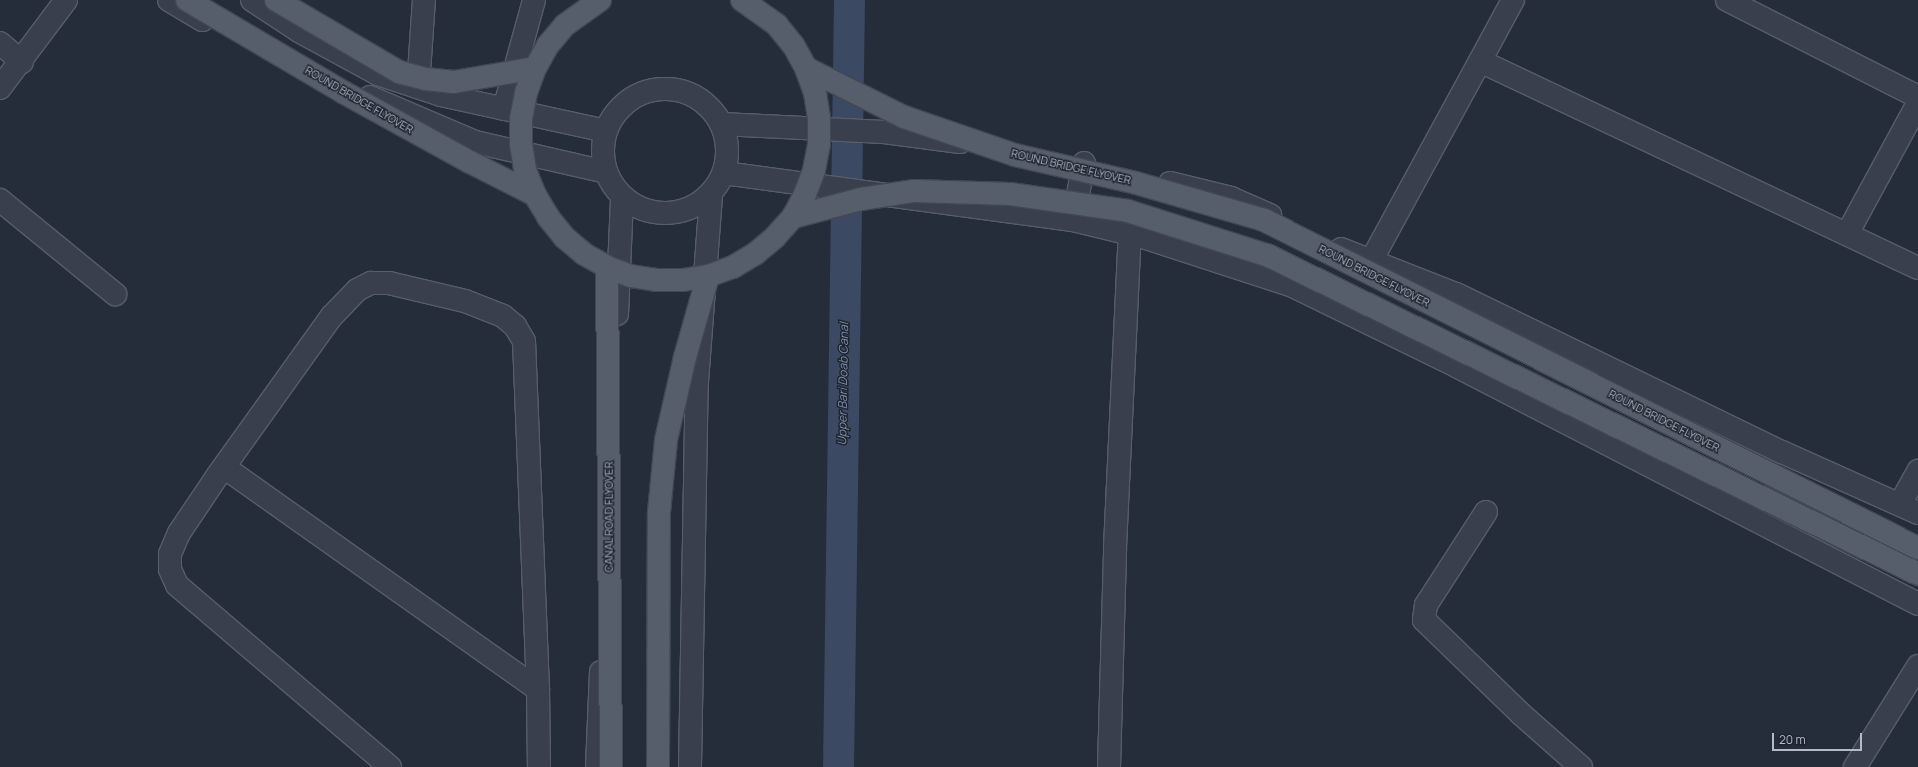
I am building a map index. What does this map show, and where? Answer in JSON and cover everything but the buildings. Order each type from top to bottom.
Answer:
[{"type":"main road","name":"ROUND BRIDGE FLYOVER","points":[[187,0],[350,96],[470,162],[534,195]]},
{"type":"main road","points":[[276,0],[399,72],[425,79],[454,82],[535,68]]},
{"type":"main road","points":[[600,0],[565,25],[548,45],[535,68],[526,93],[521,118],[521,144],[525,170],[534,195],[548,217],[564,237],[584,254],[607,267],[631,276],[656,280],[683,280],[708,276],[733,267],[756,254],[775,237],[792,217],[805,194],[814,170],[819,144],[815,92],[806,68],[793,45],[777,25],[742,0]]},
{"type":"main road","name":"ROUND BRIDGE FLYOVER","points":[[806,68],[904,118],[1015,155],[1136,183],[1264,220],[1918,548]]},
{"type":"main road","points":[[792,217],[861,199],[914,190],[1010,194],[1128,211],[1269,256],[1918,574]]},
{"type":"main road","name":"CANAL ROAD FLYOVER","points":[[607,267],[611,767]]},
{"type":"main road","points":[[658,767],[659,512],[666,440],[685,356],[708,276]]},
{"type":"street","points":[[0,88],[22,62],[66,0]]},
{"type":"street","points":[[169,0],[240,41],[475,142],[606,172]]},
{"type":"street","points":[[252,0],[298,31],[378,74],[441,95],[606,131]]},
{"type":"street","points":[[418,87],[424,0]]},
{"type":"street","points":[[504,109],[534,0]]},
{"type":"street","points":[[1371,261],[1513,0]]},
{"type":"street","points":[[1727,0],[1918,97]]},
{"type":"street","points":[[0,43],[22,62]]},
{"type":"street","points":[[1480,61],[1918,268]]},
{"type":"street","points":[[662,89],[686,92],[707,105],[722,124],[728,148],[724,173],[711,194],[692,208],[667,214],[644,211],[622,198],[606,172],[602,155],[606,131],[618,109],[638,94],[662,89]]},
{"type":"street","points":[[1847,234],[1918,103]]},
{"type":"street","points":[[722,124],[884,132],[1015,151],[1084,163],[1231,198],[1371,261],[1456,294],[1775,448],[1909,508],[1918,471]]},
{"type":"street","points":[[1073,220],[1084,163]]},
{"type":"street","points":[[724,173],[1073,220],[1130,234],[1293,286],[1465,370],[1918,604]]},
{"type":"street","points":[[690,767],[697,382],[711,194]]},
{"type":"street","points":[[597,767],[622,198]]},
{"type":"street","points":[[0,200],[115,294]]},
{"type":"street","points":[[1109,767],[1115,547],[1130,234]]},
{"type":"street","points":[[390,767],[177,585],[170,569],[170,554],[179,533],[224,467],[332,316],[357,290],[371,282],[389,283],[465,301],[502,316],[515,326],[524,341],[538,689],[539,767]]},
{"type":"street","points":[[224,467],[538,689]]},
{"type":"street","points":[[1486,512],[1426,605],[1424,620],[1515,709],[1581,767]]},
{"type":"street","points":[[1855,767],[1918,666]]},
{"type":"waterway","name":"Upper Bari Doab Canal","points":[[838,767],[849,0]]}]
